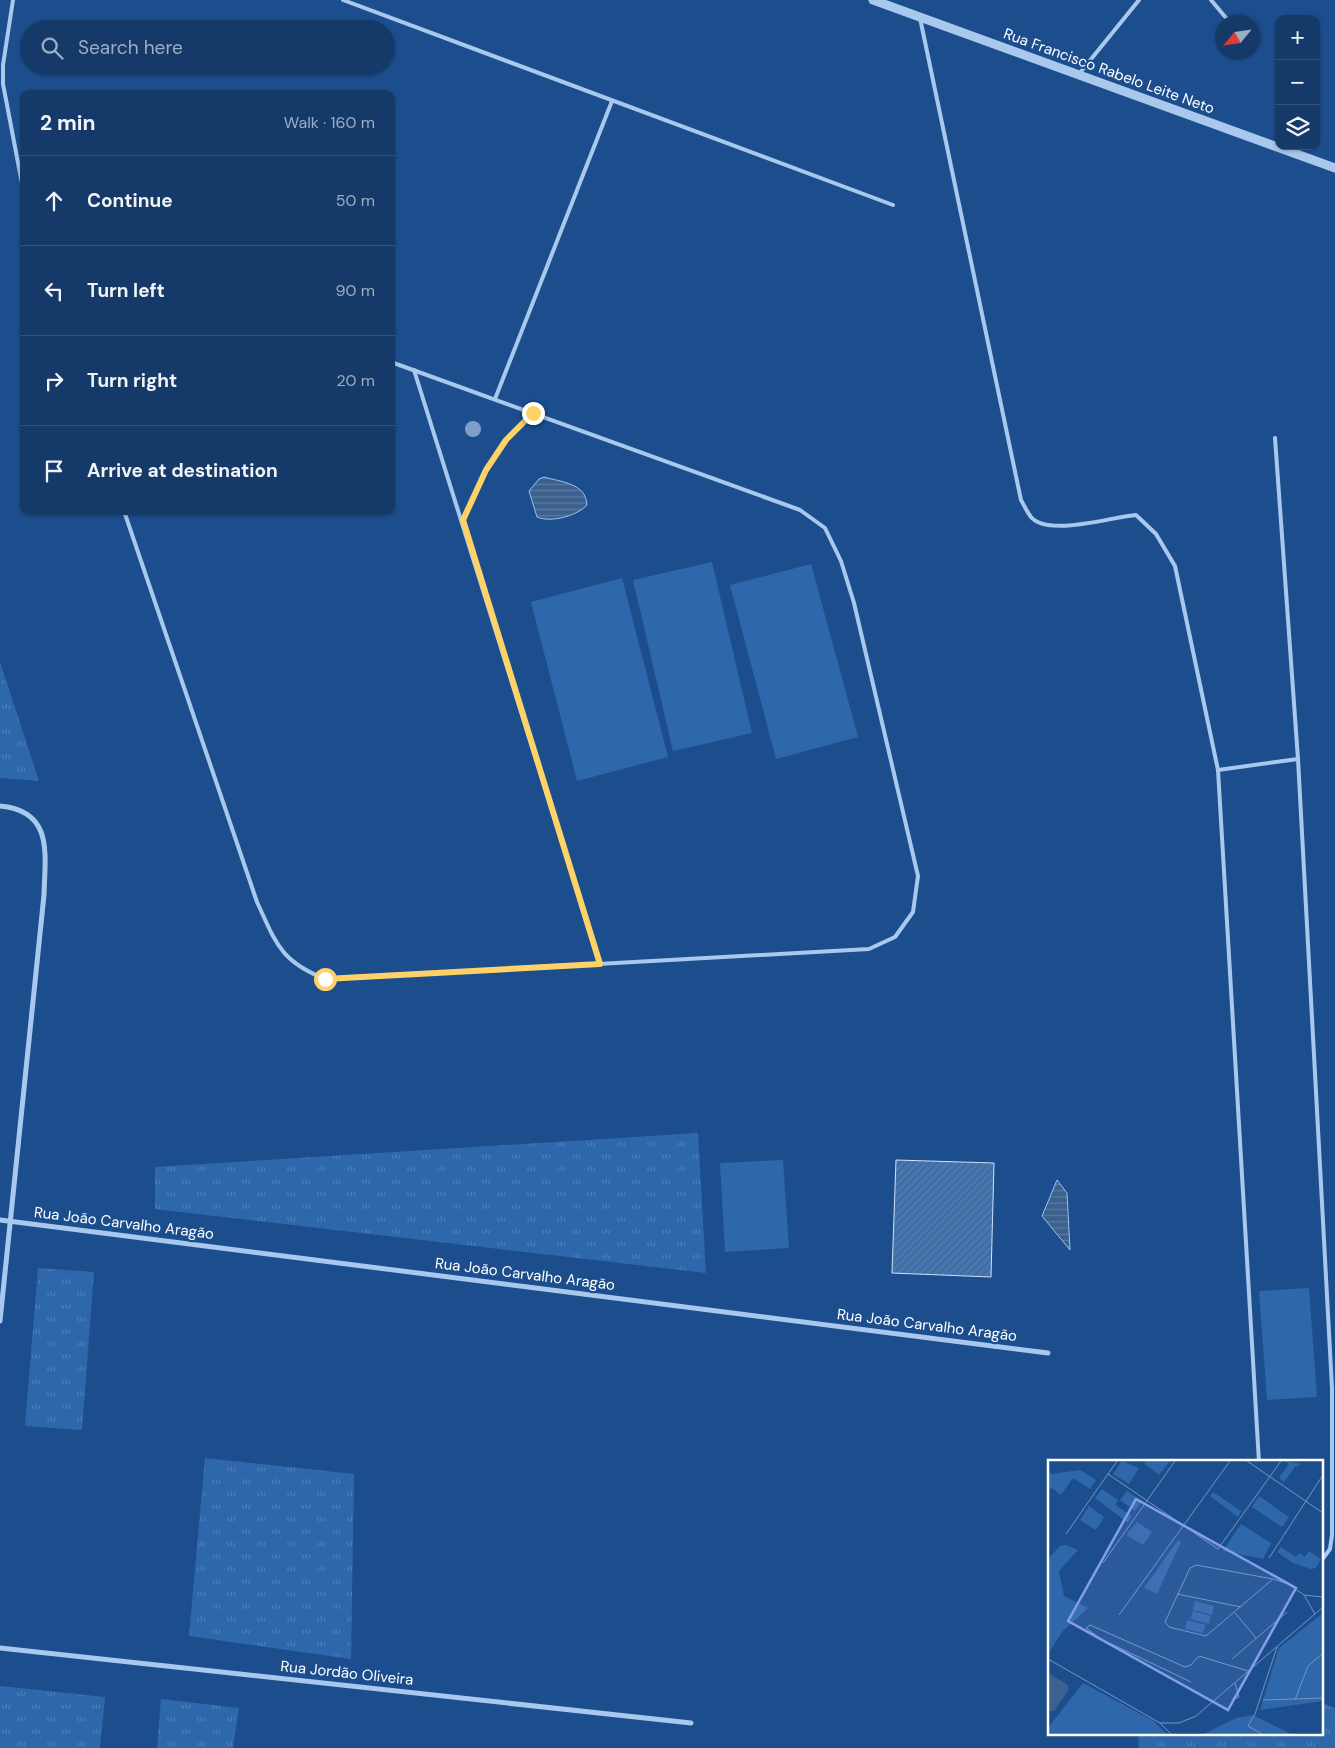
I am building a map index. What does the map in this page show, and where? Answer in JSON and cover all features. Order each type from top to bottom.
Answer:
[{"type":"street","name":"Rua Francisco Rabelo Leite Neto","points":[[873,0],[1335,168]]},
{"type":"street","points":[[0,806],[15,808],[30,815],[42,830],[46,844],[44,895],[0,1321]]},
{"type":"street","name":"Rua João Carvalho Aragão","points":[[0,1220],[1048,1353]]},
{"type":"street","name":"Rua Jordão Oliveira","points":[[0,1648],[691,1724]]},
{"type":"lane","points":[[13,0],[3,65],[4,84],[20,172]]},
{"type":"lane","points":[[343,0],[893,205]]},
{"type":"lane","points":[[1078,75],[1140,0]]},
{"type":"lane","points":[[1211,0],[1223,15]]},
{"type":"lane","points":[[920,18],[1021,500],[1031,517],[1041,524],[1062,526],[1136,515],[1156,534],[1175,566],[1218,770],[1259,1460]]},
{"type":"lane","points":[[495,399],[612,101]]},
{"type":"lane","points":[[125,515],[257,902],[276,945],[301,969],[325,979],[869,949],[896,937],[913,912],[918,876],[854,603],[841,561],[825,528],[800,510],[395,363]]},
{"type":"lane","points":[[414,370],[463,520],[600,964]]},
{"type":"lane","points":[[463,520],[486,470],[506,440],[533,413]]},
{"type":"lane","points":[[1275,438],[1298,759],[1332,1388],[1332,1535],[1330,1549],[1322,1560]]},
{"type":"lane","points":[[1218,770],[1298,759]]},
{"type":"green space","points":[[712,562],[752,733],[673,751],[633,580]]},
{"type":"green space","points":[[811,564],[858,737],[776,759],[730,585]]},
{"type":"green space","points":[[622,578],[668,757],[577,781],[531,602]]},
{"type":"green space","points":[[0,662],[39,781],[0,778]]},
{"type":"green space","points":[[698,1133],[706,1273],[155,1209],[155,1167]]},
{"type":"green space","points":[[783,1160],[789,1248],[725,1252],[720,1163]]},
{"type":"green space","points":[[38,1268],[94,1272],[82,1430],[25,1426]]},
{"type":"green space","points":[[1309,1288],[1317,1397],[1267,1400],[1259,1291]]},
{"type":"green space","points":[[205,1458],[354,1474],[351,1659],[189,1636]]},
{"type":"green space","points":[[0,1686],[105,1697],[100,1748],[0,1748]]},
{"type":"green space","points":[[161,1699],[239,1708],[233,1748],[157,1748]]},
{"type":"green space","points":[[1322,1703],[1335,1708],[1335,1748],[1139,1748],[1138,1736],[1322,1736]]},
{"type":"shaded area","points":[[544,477],[565,482],[577,488],[586,498],[587,505],[577,512],[556,519],[537,517],[529,491],[539,479]]},
{"type":"shaded area","points":[[1057,1180],[1067,1193],[1070,1250],[1042,1216]]},
{"type":"building","points":[[896,1160],[994,1163],[991,1277],[892,1273]]},
{"type":"route","points":[[325,979],[600,964],[463,520],[486,470],[506,440],[533,413]]}]
